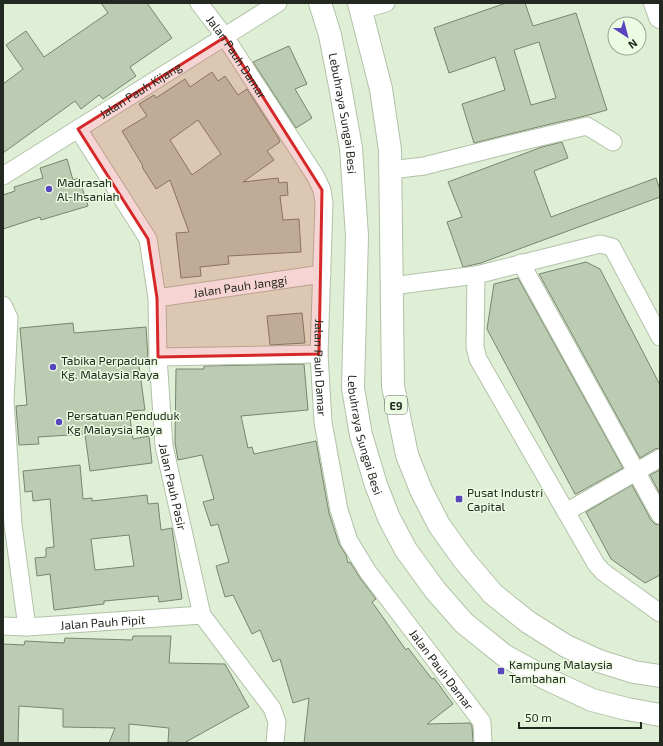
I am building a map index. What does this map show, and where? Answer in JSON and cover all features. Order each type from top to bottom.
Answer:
[{"type":"highway","name":"Lebuhraya Sungai Besi","points":[[320,3],[330,35],[351,148],[357,236],[353,388],[361,435],[376,485],[389,518],[406,550],[435,590],[464,623],[506,656],[547,679],[592,700],[627,709],[660,715]]},
{"type":"highway","points":[[655,3],[660,17]]},
{"type":"highway","name":"E9","points":[[360,7],[381,89],[390,150],[393,386],[399,422],[407,455],[421,490],[439,525],[464,560],[493,594],[528,622],[566,646],[599,661],[634,672],[660,676]]},
{"type":"street","name":"Jalan Pauh Damar","points":[[199,3],[225,37],[316,177],[322,190],[324,203],[319,354],[323,422],[339,510],[349,541],[368,572],[482,722],[484,743]]},
{"type":"street","name":"Jalan Pauh Kijang","points":[[3,176],[278,3]]},
{"type":"street","points":[[360,7],[386,3]]},
{"type":"street","points":[[391,170],[424,166],[587,126],[612,142]]},
{"type":"street","name":"Jalan Pauh Pasir","points":[[78,129],[148,239],[158,298],[158,357],[164,446],[202,615],[272,708],[277,722],[274,743]]},
{"type":"street","points":[[392,286],[476,275],[600,244],[612,247],[660,337]]},
{"type":"street","points":[[521,263],[660,515]]},
{"type":"street","name":"Jalan Pauh Janggi","points":[[158,298],[322,274]]},
{"type":"street","points":[[476,275],[475,346],[478,359],[596,564],[603,572],[660,613]]},
{"type":"street","points":[[3,305],[9,318],[4,400],[13,525],[27,627]]},
{"type":"street","points":[[158,357],[319,354]]},
{"type":"street","points":[[566,512],[660,458]]},
{"type":"street","name":"Jalan Pauh Pipit","points":[[3,626],[27,627],[202,615]]},
{"type":"highlighted area","points":[[225,37],[322,190],[319,354],[158,357],[157,298],[148,239],[78,129]]},
{"type":"building","points":[[101,3],[147,3],[172,38],[130,67],[136,76],[103,99],[99,95],[81,109],[75,101],[3,153],[3,84],[23,69],[6,45],[26,31],[44,57],[108,13]]},
{"type":"building","points":[[506,3],[525,3],[533,26],[576,13],[607,110],[474,143],[462,104],[505,90],[495,57],[449,73],[434,28]],"holes":[[[539,42],[556,98],[531,105],[514,50]]]},
{"type":"building","points":[[289,46],[307,84],[295,89],[312,118],[296,128],[253,62]]},
{"type":"building","points":[[212,72],[218,81],[225,76],[238,95],[247,89],[280,142],[267,151],[274,160],[243,182],[278,178],[279,183],[287,182],[288,195],[280,196],[283,220],[299,219],[301,252],[228,256],[229,264],[200,267],[201,276],[181,278],[176,233],[189,232],[170,180],[156,189],[122,131],[147,116],[139,104],[154,95],[156,98],[185,79],[190,87]],"holes":[[[198,120],[221,154],[192,175],[170,140]]]},
{"type":"building","points":[[562,142],[568,158],[534,171],[551,217],[656,178],[660,190],[660,197],[481,263],[463,267],[447,222],[462,217],[448,182],[542,147]]},
{"type":"building","name":"Madrasah Al-Ihsaniah","points":[[67,159],[73,180],[79,178],[88,206],[41,220],[40,217],[3,229],[3,195],[15,191],[14,187],[43,178],[40,168]]},
{"type":"building","points":[[586,262],[600,269],[660,385],[660,448],[655,449],[640,458],[539,274]]},
{"type":"building","points":[[518,278],[623,468],[576,494],[487,329],[494,284]]},
{"type":"building","points":[[302,313],[305,343],[270,345],[267,316]]},
{"type":"building","points":[[73,323],[74,333],[146,327],[148,358],[138,359],[145,410],[129,411],[133,439],[149,436],[152,463],[90,471],[85,434],[38,437],[39,444],[19,445],[16,406],[27,405],[20,328]]},
{"type":"building","points":[[304,364],[308,410],[241,416],[248,448],[252,447],[254,454],[316,441],[329,513],[339,544],[346,555],[348,563],[350,562],[376,599],[372,602],[406,650],[408,648],[432,679],[434,678],[453,704],[427,724],[470,723],[472,726],[473,743],[304,743],[309,698],[293,703],[280,659],[273,662],[260,630],[252,634],[233,595],[225,597],[216,566],[229,562],[218,524],[211,526],[203,502],[214,499],[202,455],[178,460],[175,443],[176,369],[204,369],[204,366]]},
{"type":"building","points":[[80,465],[83,499],[92,498],[92,501],[147,495],[148,504],[158,503],[161,530],[172,528],[182,599],[159,602],[158,596],[104,601],[104,604],[54,610],[50,574],[37,576],[35,558],[46,557],[46,548],[54,547],[50,499],[33,501],[32,491],[25,492],[23,471]],"holes":[[[129,535],[134,566],[95,570],[91,539]]]},
{"type":"building","points":[[660,470],[660,494],[650,475]]},
{"type":"building","points":[[632,485],[651,520],[655,524],[660,525],[660,575],[645,583],[611,559],[586,512]]},
{"type":"building","points":[[133,636],[171,636],[169,663],[225,664],[249,707],[184,743],[168,742],[169,728],[129,724],[129,743],[109,743],[115,728],[63,727],[63,709],[19,706],[18,743],[3,743],[3,644],[24,645],[25,641],[64,643],[65,638],[132,640]]},
{"type":"place","name":"Madrasah Al-Ihsaniah","points":[[49,189]]},
{"type":"place","name":"Tabika Perpaduan Kg. Malaysia Raya","points":[[53,367]]},
{"type":"place","name":"Persatuan Penduduk Kg Malaysia Raya","points":[[59,422]]},
{"type":"place","name":"Pusat Industri Capital","points":[[459,499]]},
{"type":"place","name":"Kampung Malaysia Tambahan","points":[[501,671]]}]
